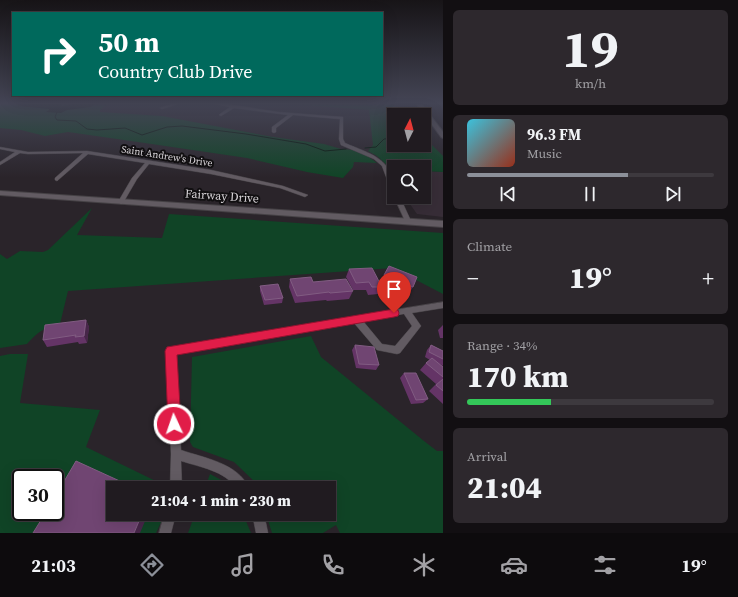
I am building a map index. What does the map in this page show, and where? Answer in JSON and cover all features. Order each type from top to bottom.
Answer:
[{"type":"main road","points":[[437,128],[443,136]]},
{"type":"main road","name":"Fairway Drive","points":[[0,193],[443,224]]},
{"type":"street","points":[[274,128],[274,132]]},
{"type":"street","points":[[342,128],[341,139],[343,144],[376,158],[384,165],[387,172]]},
{"type":"street","name":"Saint Andrew's Drive","points":[[0,148],[18,152],[87,152],[252,180],[305,195]]},
{"type":"street","points":[[0,164],[18,152]]},
{"type":"street","points":[[57,180],[87,152]]},
{"type":"street","points":[[121,202],[135,178],[148,162]]},
{"type":"street","points":[[400,204],[408,221]]},
{"type":"street","points":[[176,481],[171,351],[356,319],[443,306]]},
{"type":"street","points":[[356,319],[380,347],[397,350],[417,326],[406,311]]},
{"type":"street","points":[[176,454],[222,468],[238,481]]},
{"type":"street","points":[[165,533],[168,521]]},
{"type":"street","points":[[259,521],[262,533]]},
{"type":"shaded area","points":[[431,171],[443,172],[443,217],[417,214],[410,204],[431,204]]},
{"type":"green space","points":[[0,128],[225,128],[353,150],[366,155],[377,163],[354,162],[353,167],[343,178],[307,172],[247,158],[68,132],[45,136],[21,130]]},
{"type":"green space","points":[[371,128],[387,128],[387,152],[431,152],[431,144],[443,156],[443,172],[431,171],[431,160],[387,160],[387,165],[377,156],[368,151],[373,145]]},
{"type":"green space","points":[[92,208],[77,235],[162,238],[169,214],[443,233],[443,294],[393,268],[68,291],[60,324],[50,326],[27,344],[0,348],[0,254],[7,259],[20,251],[43,252],[48,250]]},
{"type":"green space","points":[[311,336],[321,357],[424,441],[437,451],[443,451],[443,533],[340,533],[336,525],[323,533],[272,533],[268,521],[336,521],[336,481],[254,481],[234,462],[193,447],[190,442],[192,357]]},
{"type":"green space","points":[[10,354],[28,354],[20,403],[100,410],[86,447],[156,481],[106,481],[106,521],[162,521],[156,533],[0,533],[0,356]]},
{"type":"green space","points":[[210,474],[223,481],[208,481]]},
{"type":"green space","points":[[192,521],[246,521],[251,533],[188,533]]},
{"type":"building","points":[[389,266],[417,277],[413,287],[384,275]]},
{"type":"building","points":[[372,268],[382,287],[372,287],[369,282],[356,283],[349,269]]},
{"type":"building","points":[[311,277],[313,282],[346,279],[353,291],[297,296],[290,279]]},
{"type":"building","points":[[278,284],[283,298],[265,300],[260,286]]},
{"type":"building","points":[[86,320],[84,336],[75,337],[76,335],[43,340],[45,325]]},
{"type":"building","points":[[355,345],[374,347],[379,365],[359,364]]},
{"type":"building","points":[[431,345],[443,351],[443,359],[429,352]]},
{"type":"building","points":[[432,358],[443,367],[443,377],[426,363]]},
{"type":"building","points":[[404,373],[416,373],[428,399],[416,400]]},
{"type":"building","points":[[443,379],[443,391],[436,385]]},
{"type":"building","points":[[76,461],[120,481],[106,481],[106,521],[139,521],[134,533],[33,533],[40,521],[64,521],[64,482]]},
{"type":"waterway","points":[[85,128],[97,130],[125,128],[142,135],[164,128]]},
{"type":"waterway","points":[[197,128],[306,144],[325,151],[346,149]]},
{"type":"waterway","points":[[365,148],[376,147],[384,139],[387,139]]},
{"type":"route","points":[[174,424],[171,351],[304,327],[394,313]]}]
